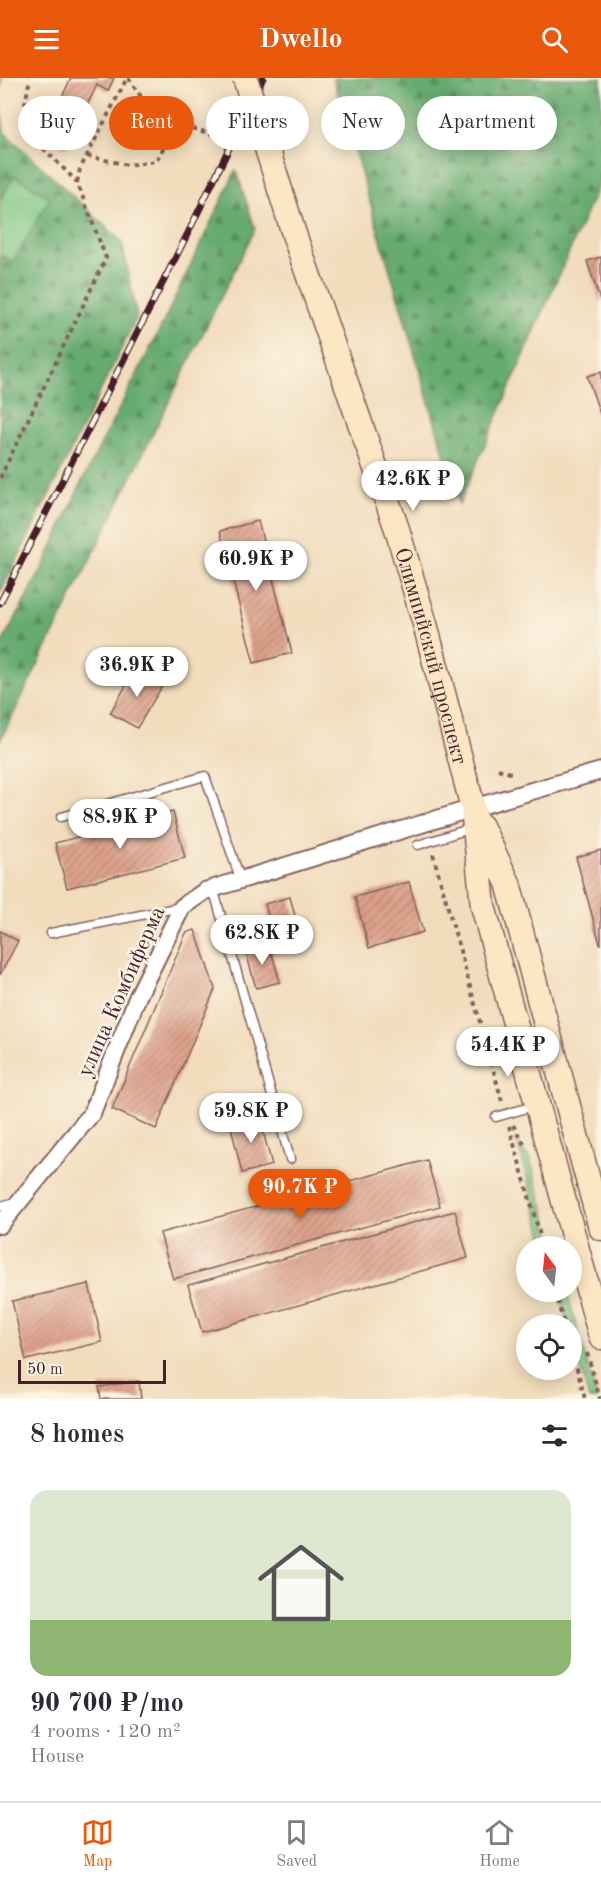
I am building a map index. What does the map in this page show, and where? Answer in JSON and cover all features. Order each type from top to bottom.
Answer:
[{"type":"main road","name":"Олимпийский проспект","points":[[245,78],[294,234],[397,529],[474,818],[483,906],[601,1337]]},
{"type":"main road","name":"Олимпийский проспект","points":[[474,818],[508,883],[601,1228]]},
{"type":"street","name":"улица Комбиферма","points":[[0,1225],[92,1113],[138,996],[182,907],[213,888],[474,818],[601,771]]},
{"type":"lane","points":[[61,817],[205,776],[241,882]]},
{"type":"lane","points":[[418,845],[474,818]]},
{"type":"lane","points":[[213,888],[290,1159]]},
{"type":"lane","points":[[51,933],[182,907]]},
{"type":"lane","points":[[496,1117],[537,1105]]},
{"type":"lane","points":[[0,1206],[19,1201]]},
{"type":"path","points":[[0,477],[106,258],[77,183],[37,142],[23,114],[30,78]]},
{"type":"path","points":[[77,183],[87,156],[128,78],[160,124],[166,143],[156,161],[128,165],[87,156]]},
{"type":"path","points":[[498,769],[513,774]]},
{"type":"path","points":[[430,841],[540,1236]]},
{"type":"path","points":[[580,1380],[585,1399]]},
{"type":"green space","points":[[333,78],[601,78],[601,179],[459,504],[354,150],[405,150],[405,96],[338,96]]},
{"type":"green space","points":[[0,96],[4,132],[18,145],[18,150],[23,150],[122,242],[137,317],[0,594]]},
{"type":"green space","points":[[236,170],[255,229],[0,741],[0,647],[42,569],[83,479],[160,329]]},
{"type":"green space","points":[[14,176],[50,197],[13,262],[0,255],[0,201]]},
{"type":"green space","points":[[518,1144],[530,1159],[551,1236],[543,1236]]},
{"type":"green space","points":[[562,1302],[570,1302],[573,1314],[565,1314]]},
{"type":"green space","points":[[582,1346],[597,1399],[589,1399],[582,1374]]},
{"type":"building","points":[[71,78],[114,78],[108,91],[97,85],[92,96],[62,96]]},
{"type":"building","points":[[601,257],[601,303],[587,261]]},
{"type":"building","points":[[601,372],[601,417],[587,376]]},
{"type":"building","points":[[258,521],[292,653],[254,663],[220,531]]},
{"type":"building","points":[[137,667],[164,683],[137,728],[110,713]]},
{"type":"building","points":[[173,812],[185,858],[67,888],[55,843]]},
{"type":"building","points":[[601,850],[601,944],[600,944],[576,857]]},
{"type":"building","points":[[409,882],[423,932],[369,948],[355,897]]},
{"type":"building","points":[[290,897],[301,938],[276,945],[265,904]]},
{"type":"building","points":[[195,930],[215,989],[156,1129],[112,1109],[186,933]]},
{"type":"building","points":[[0,931],[18,941],[0,975]]},
{"type":"building","points":[[269,943],[280,982],[256,988],[245,949]]},
{"type":"building","points":[[259,1116],[272,1165],[242,1173],[230,1123]]},
{"type":"building","points":[[427,1160],[440,1206],[173,1279],[160,1233]]},
{"type":"building","points":[[455,1211],[468,1258],[202,1332],[188,1285]]},
{"type":"building","points":[[89,1284],[102,1342],[26,1360],[12,1301]]},
{"type":"building","points":[[139,1381],[141,1399],[101,1399],[99,1387]]},
{"type":"railway","points":[[0,603],[188,233],[263,78]]}]
